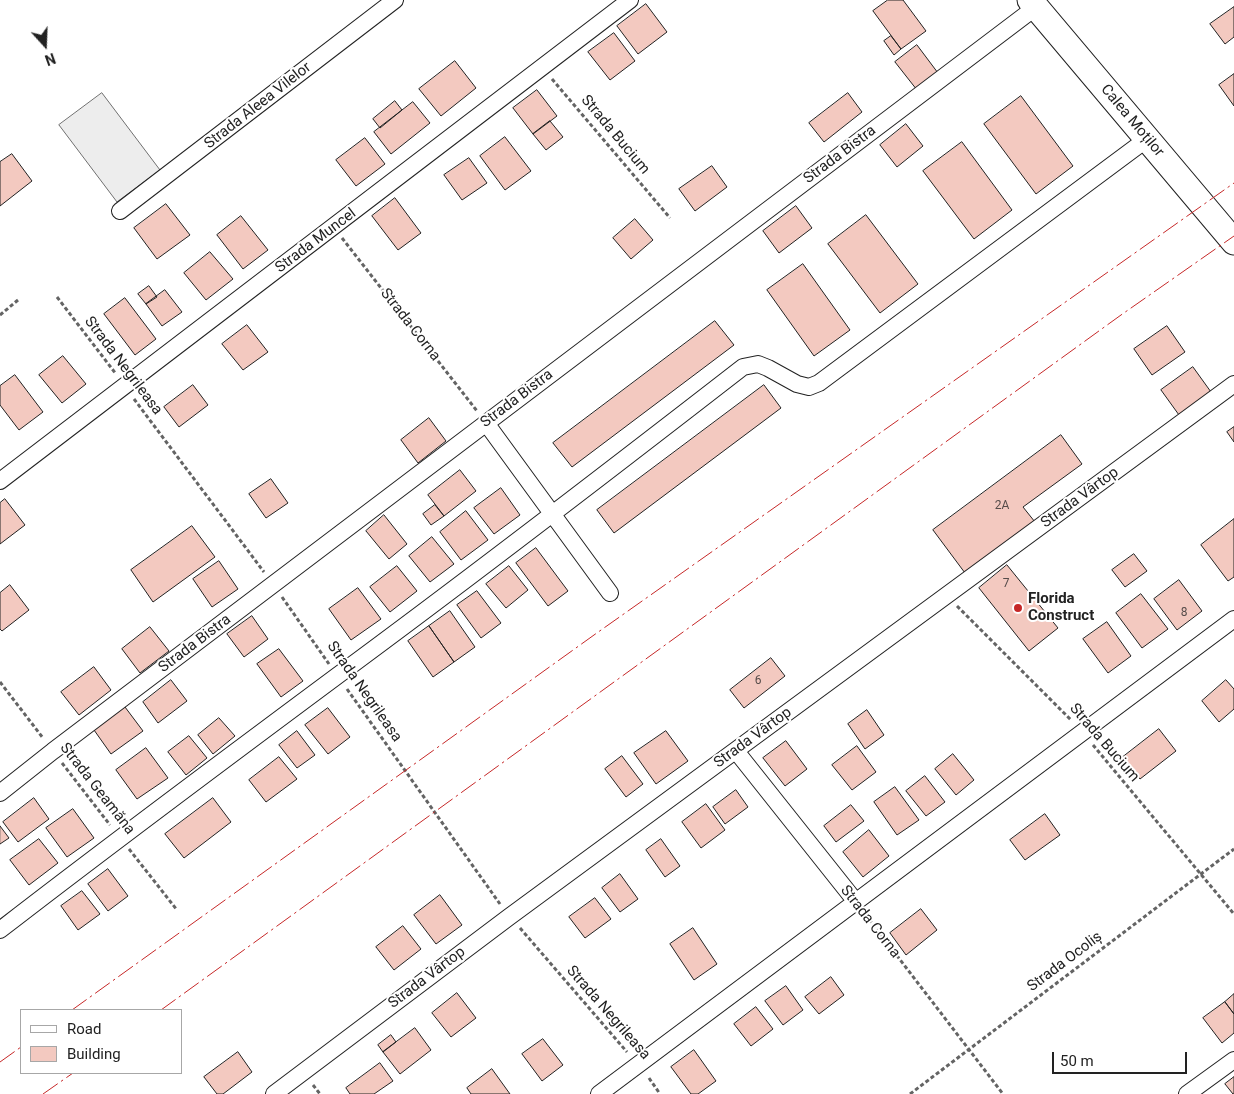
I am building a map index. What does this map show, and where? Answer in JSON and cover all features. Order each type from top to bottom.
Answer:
[{"type":"main road","name":"Calea Moților","points":[[1033,3],[1234,242]]},
{"type":"street","name":"Strada Aleea Vilelor","points":[[120,211],[395,0]]},
{"type":"street","name":"Strada Muncel","points":[[0,481],[630,0]]},
{"type":"street","name":"Strada Bistra","points":[[0,793],[1033,3]]},
{"type":"street","points":[[0,930],[120,837],[553,514],[744,367],[758,364],[798,384],[808,387],[819,384],[1147,139]]},
{"type":"street","name":"Strada Vârtop","points":[[274,1094],[509,917],[1234,384]]},
{"type":"street","points":[[486,423],[610,592]]},
{"type":"street","points":[[599,1094],[1234,619]]},
{"type":"street","name":"Strada Corna","points":[[736,751],[856,902]]},
{"type":"street","points":[[1187,1094],[1234,1060]]},
{"type":"path","name":"Strada Bucium","points":[[543,68],[670,218]]},
{"type":"path","name":"Strada Corna","points":[[334,227],[486,423]]},
{"type":"path","name":"Strada Negrileasa","points":[[57,297],[273,584],[509,917],[638,1064],[660,1094]]},
{"type":"path","points":[[0,315],[18,300]]},
{"type":"path","name":"Strada Bucium","points":[[948,596],[1083,732],[1234,914]]},
{"type":"path","name":"Strada Geamăna","points":[[0,682],[177,910]]},
{"type":"path","name":"Strada Ocoliș","points":[[910,1094],[1234,849]]},
{"type":"path","name":"Strada Corna","points":[[856,902],[1003,1094]]},
{"type":"shaded area","points":[[102,93],[160,170],[117,202],[59,125]]},
{"type":"building","points":[[888,0],[903,0],[926,31],[901,49],[873,11]]},
{"type":"building","points":[[646,4],[667,32],[638,54],[617,26]]},
{"type":"building","points":[[1234,7],[1234,37],[1225,44],[1210,24]]},
{"type":"building","points":[[614,33],[635,61],[610,80],[588,52]]},
{"type":"building","points":[[891,36],[901,49],[894,55],[884,41]]},
{"type":"building","points":[[917,45],[938,73],[917,90],[895,62]]},
{"type":"building","points":[[455,61],[476,88],[441,116],[419,89]]},
{"type":"building","points":[[1234,74],[1234,106],[1219,85]]},
{"type":"building","points":[[537,90],[557,116],[533,134],[513,108]]},
{"type":"building","points":[[848,93],[862,112],[824,142],[809,123]]},
{"type":"building","points":[[1021,96],[1073,166],[1036,194],[984,124]]},
{"type":"building","points":[[395,101],[402,110],[380,128],[373,119]]},
{"type":"building","points":[[413,102],[430,123],[391,154],[374,132]]},
{"type":"building","points":[[550,121],[563,137],[546,150],[533,134]]},
{"type":"building","points":[[906,124],[923,146],[897,167],[880,145]]},
{"type":"building","points":[[505,137],[531,171],[505,190],[480,156]]},
{"type":"building","points":[[365,138],[385,164],[356,186],[336,160]]},
{"type":"building","points":[[962,142],[1012,210],[974,239],[923,171]]},
{"type":"building","points":[[12,154],[32,181],[0,206],[0,162]]},
{"type":"building","points":[[469,158],[487,183],[462,200],[444,175]]},
{"type":"building","points":[[712,166],[727,187],[695,211],[679,189]]},
{"type":"building","points":[[395,198],[421,233],[398,250],[372,216]]},
{"type":"building","points":[[166,204],[190,235],[157,259],[134,228]]},
{"type":"building","points":[[796,206],[812,228],[779,253],[763,231]]},
{"type":"building","points":[[866,215],[918,284],[880,313],[828,244]]},
{"type":"building","points":[[241,216],[268,250],[243,269],[217,235]]},
{"type":"building","points":[[635,219],[653,240],[631,259],[613,238]]},
{"type":"building","points":[[210,252],[233,279],[206,300],[184,273]]},
{"type":"building","points":[[803,264],[850,330],[814,356],[767,290]]},
{"type":"building","points":[[149,286],[157,297],[146,304],[138,294]]},
{"type":"building","points":[[165,290],[182,312],[162,326],[146,304]]},
{"type":"building","points":[[125,298],[156,339],[135,355],[104,314]]},
{"type":"building","points":[[715,321],[734,345],[572,467],[553,443]]},
{"type":"building","points":[[247,325],[268,352],[243,370],[222,344]]},
{"type":"building","points":[[1167,326],[1185,352],[1152,375],[1134,349]]},
{"type":"building","points":[[63,356],[86,384],[62,403],[39,375]]},
{"type":"building","points":[[1193,367],[1211,392],[1179,415],[1161,390]]},
{"type":"building","points":[[15,375],[43,412],[19,430],[0,405],[0,386]]},
{"type":"building","points":[[193,385],[208,405],[179,427],[164,407]]},
{"type":"building","points":[[764,385],[781,408],[614,533],[597,510]]},
{"type":"building","points":[[429,418],[446,441],[418,463],[401,440]]},
{"type":"building","points":[[1234,427],[1234,442],[1227,432]]},
{"type":"building","points":[[1061,435],[1082,464],[1023,507],[1035,522],[965,573],[933,530]]},
{"type":"building","points":[[460,470],[476,491],[444,516],[428,495]]},
{"type":"building","points":[[271,479],[288,503],[266,518],[249,494]]},
{"type":"building","points":[[501,488],[520,515],[494,534],[474,508]]},
{"type":"building","points":[[5,499],[25,525],[0,544],[0,503]]},
{"type":"building","points":[[435,505],[444,516],[431,525],[423,514]]},
{"type":"building","points":[[466,511],[488,540],[461,560],[440,532]]},
{"type":"building","points":[[384,515],[407,544],[389,559],[366,531]]},
{"type":"building","points":[[1234,519],[1234,577],[1228,581],[1201,545]]},
{"type":"building","points":[[192,526],[215,557],[153,602],[131,570]]},
{"type":"building","points":[[432,537],[454,564],[430,582],[409,556]]},
{"type":"building","points":[[536,548],[568,591],[548,606],[516,563]]},
{"type":"building","points":[[1134,554],[1147,571],[1125,587],[1112,570]]},
{"type":"building","points":[[219,561],[238,589],[212,607],[193,579]]},
{"type":"building","name":"Florida Construct","points":[[1007,565],[1058,628],[1029,651],[979,588]]},
{"type":"building","points":[[397,566],[417,591],[390,612],[370,587]]},
{"type":"building","points":[[509,566],[528,590],[506,608],[486,584]]},
{"type":"building","points":[[1179,580],[1202,611],[1177,630],[1154,599]]},
{"type":"building","points":[[10,585],[29,610],[2,631],[0,629],[0,593]]},
{"type":"building","points":[[358,588],[381,619],[351,640],[329,609]]},
{"type":"building","points":[[477,591],[501,623],[481,638],[457,605]]},
{"type":"building","points":[[1141,594],[1168,629],[1142,648],[1116,613]]},
{"type":"building","points":[[450,611],[475,647],[454,662],[429,626]]},
{"type":"building","points":[[252,616],[268,639],[244,657],[227,634]]},
{"type":"building","points":[[1107,622],[1131,656],[1108,673],[1083,639]]},
{"type":"building","points":[[429,626],[454,662],[433,677],[408,641]]},
{"type":"building","points":[[150,627],[169,651],[140,673],[122,649]]},
{"type":"building","points":[[279,649],[303,681],[281,697],[257,664]]},
{"type":"building","points":[[771,658],[785,676],[744,708],[730,690]]},
{"type":"building","points":[[94,667],[111,690],[79,715],[61,692]]},
{"type":"building","points":[[171,680],[187,701],[158,723],[143,702]]},
{"type":"building","points":[[1226,680],[1234,689],[1234,709],[1219,722],[1202,701]]},
{"type":"building","points":[[125,707],[143,731],[111,754],[94,730]]},
{"type":"building","points":[[328,708],[350,737],[328,754],[305,725]]},
{"type":"building","points":[[867,710],[884,735],[865,749],[848,724]]},
{"type":"building","points":[[219,718],[235,736],[213,754],[198,735]]},
{"type":"building","points":[[1159,729],[1176,751],[1140,779],[1123,757]]},
{"type":"building","points":[[297,731],[315,755],[297,768],[279,745]]},
{"type":"building","points":[[666,731],[688,761],[656,784],[634,753]]},
{"type":"building","points":[[189,736],[207,758],[186,775],[168,752]]},
{"type":"building","points":[[786,741],[807,769],[785,786],[763,758]]},
{"type":"building","points":[[857,746],[876,772],[852,790],[832,765]]},
{"type":"building","points":[[146,748],[168,778],[137,799],[116,770]]},
{"type":"building","points":[[953,754],[974,780],[956,795],[935,769]]},
{"type":"building","points":[[622,756],[643,784],[626,797],[605,769]]},
{"type":"building","points":[[279,757],[297,779],[266,802],[249,780]]},
{"type":"building","points":[[925,776],[945,802],[926,816],[906,791]]},
{"type":"building","points":[[895,787],[919,820],[897,835],[874,802]]},
{"type":"building","points":[[736,790],[748,807],[725,824],[713,807]]},
{"type":"building","points":[[34,798],[49,819],[18,842],[3,822]]},
{"type":"building","points":[[213,798],[231,822],[184,858],[165,834]]},
{"type":"building","points":[[706,804],[725,830],[701,848],[682,822]]},
{"type":"building","points":[[851,805],[864,821],[836,842],[824,826]]},
{"type":"building","points":[[73,809],[94,838],[67,857],[46,828]]},
{"type":"building","points":[[1045,814],[1060,835],[1025,860],[1010,840]]},
{"type":"building","points":[[0,826],[9,838],[0,844]]},
{"type":"building","points":[[869,830],[889,856],[863,877],[843,852]]},
{"type":"building","points":[[39,839],[58,863],[29,885],[10,860]]},
{"type":"building","points":[[661,839],[680,866],[665,877],[646,850]]},
{"type":"building","points":[[108,869],[128,896],[108,911],[88,884]]},
{"type":"building","points":[[620,874],[638,899],[620,912],[602,888]]},
{"type":"building","points":[[82,891],[100,914],[78,930],[61,906]]},
{"type":"building","points":[[440,895],[462,925],[436,944],[414,915]]},
{"type":"building","points":[[595,898],[611,919],[585,938],[569,917]]},
{"type":"building","points":[[921,909],[937,930],[906,955],[890,933]]},
{"type":"building","points":[[403,926],[421,949],[394,970],[376,947]]},
{"type":"building","points":[[693,928],[717,964],[694,980],[670,944]]},
{"type":"building","points":[[831,977],[844,995],[819,1014],[805,997]]},
{"type":"building","points":[[786,986],[803,1010],[783,1025],[765,1001]]},
{"type":"building","points":[[457,993],[476,1018],[451,1037],[432,1013]]},
{"type":"building","points":[[1234,994],[1234,1014],[1225,1002]]},
{"type":"building","points":[[1225,1002],[1234,1014],[1234,1033],[1222,1043],[1203,1018]]},
{"type":"building","points":[[756,1007],[773,1029],[751,1046],[734,1024]]},
{"type":"building","points":[[415,1028],[431,1050],[400,1074],[383,1052]]},
{"type":"building","points":[[391,1035],[396,1042],[383,1052],[378,1045]]},
{"type":"building","points":[[543,1039],[563,1065],[542,1081],[522,1054]]},
{"type":"building","points":[[694,1050],[716,1081],[698,1094],[691,1094],[671,1067]]},
{"type":"building","points":[[238,1052],[252,1072],[223,1094],[217,1094],[204,1077]]},
{"type":"building","points":[[380,1063],[393,1081],[374,1094],[350,1094],[346,1088]]},
{"type":"building","points":[[492,1069],[510,1094],[471,1094],[467,1088]]},
{"type":"building","points":[[1234,1077],[1234,1094],[1233,1094],[1225,1084]]},
{"type":"power","points":[[73,1009],[594,635],[1234,183]]},
{"type":"power","points":[[162,1009],[1121,315],[1234,236]]},
{"type":"power","points":[[0,1062],[20,1048]]},
{"type":"power","points":[[43,1094],[72,1074]]},
{"type":"place","name":"Florida Construct","points":[[1018,608]]}]
